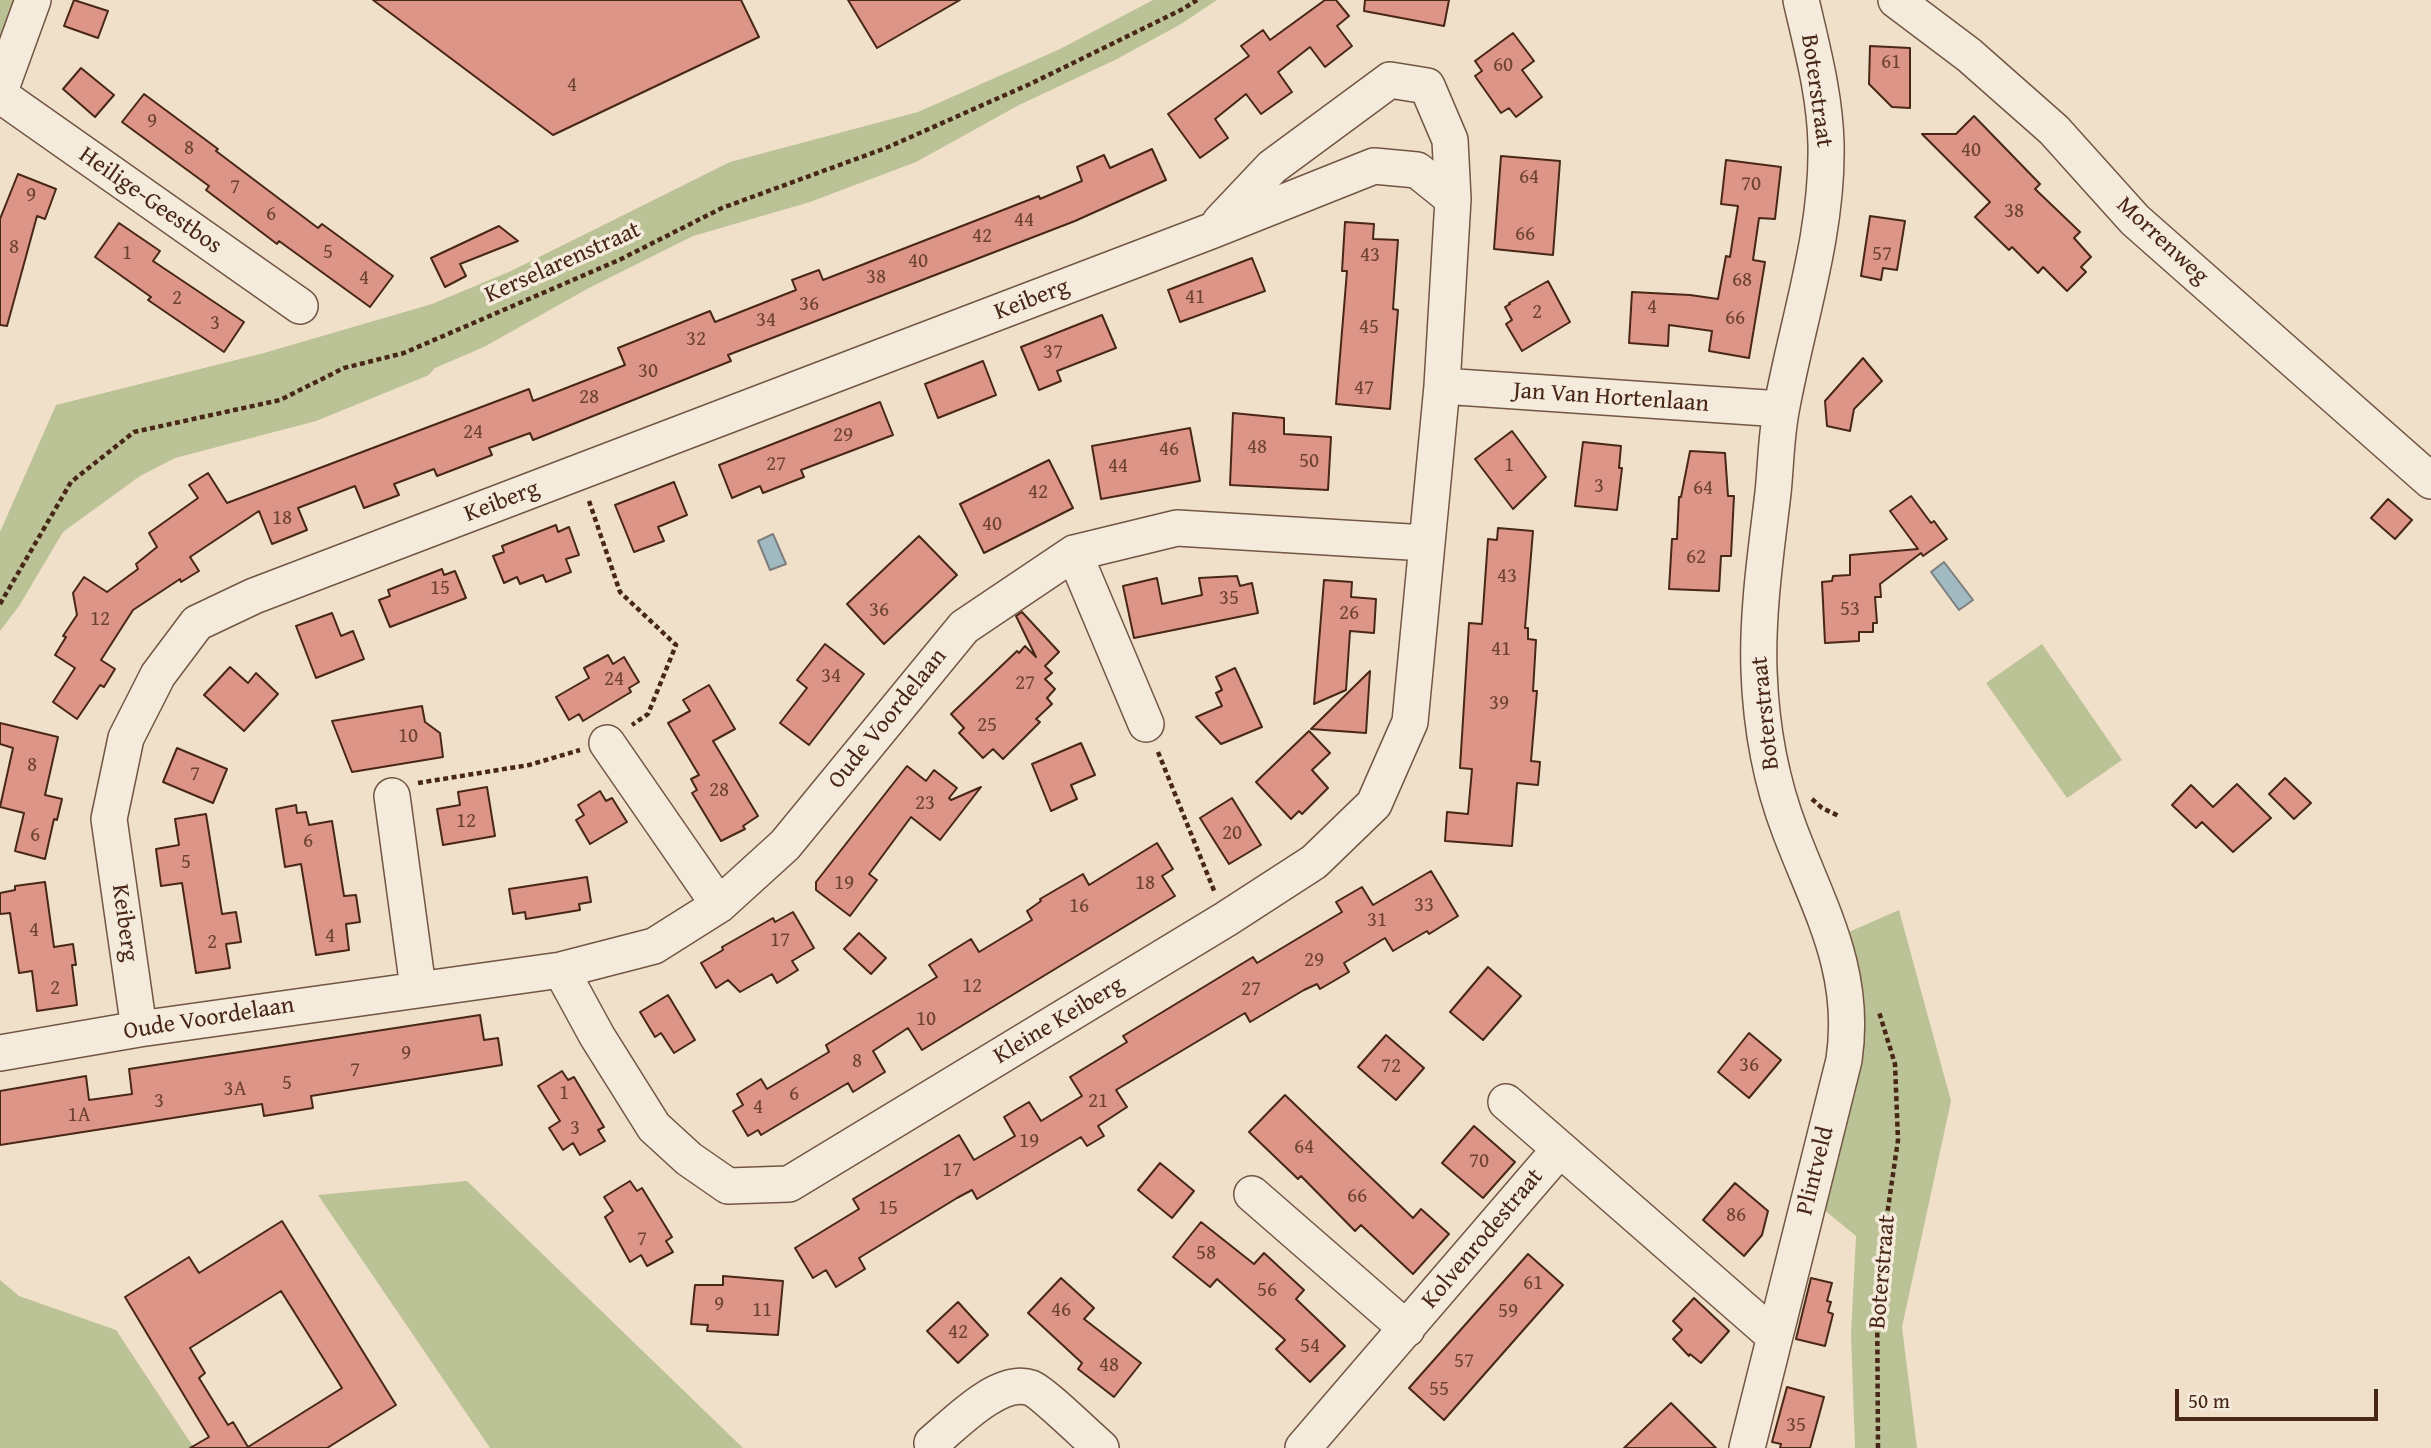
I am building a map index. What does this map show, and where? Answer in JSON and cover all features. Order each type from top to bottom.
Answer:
[{"type":"street","points":[[0,93],[33,0]]},
{"type":"street","name":"Boterstraat","points":[[1801,0],[1820,83],[1824,113],[1825,176],[1822,211],[1781,409],[1761,603],[1759,672],[1762,716],[1774,785],[1817,894]]},
{"type":"street","name":"Morrenweg","points":[[1896,0],[1969,55],[2054,130],[2135,220],[2431,481]]},
{"type":"street","name":"Keiberg","points":[[1211,231],[1272,167],[1390,80],[1427,86],[1450,140],[1453,200],[1442,386],[1426,543]]},
{"type":"street","name":"Heilige-Geestbos","points":[[0,93],[300,306]]},
{"type":"street","name":"Keiberg","points":[[139,1029],[109,818],[126,738],[158,675],[197,624],[254,596],[1211,231],[1374,166],[1417,170],[1453,200]]},
{"type":"street","name":"Jan Van Hortenlaan","points":[[1442,386],[1781,409]]},
{"type":"street","name":"Oude Voordelaan","points":[[0,1053],[139,1029],[561,970],[654,946],[719,905],[785,845],[964,627],[1074,553],[1177,528],[1426,543]]},
{"type":"street","name":"Kleine Keiberg","points":[[561,970],[597,1036],[654,1127],[689,1159],[727,1186],[789,1184],[1226,919],[1314,862],[1374,804],[1410,722],[1426,543]]},
{"type":"street","points":[[1074,553],[1146,724]]},
{"type":"street","points":[[607,743],[719,905]]},
{"type":"street","points":[[392,796],[418,988]]},
{"type":"street","name":"Plintveld","points":[[1747,1448],[1847,1040],[1843,973],[1817,894]]},
{"type":"street","name":"Kolvenrodestraat","points":[[1506,1102],[1773,1336]]},
{"type":"street","name":"Kolvenrodestraat","points":[[1303,1448],[1560,1149]]},
{"type":"street","name":"Kolvenrodestraat","points":[[1252,1194],[1407,1329]]},
{"type":"street","points":[[932,1443],[993,1394],[1011,1386],[1032,1388],[1101,1448]]},
{"type":"path","name":"Kerselarenstraat","points":[[0,604],[71,482],[134,432],[280,400],[344,368],[404,353],[619,260],[722,208],[887,148],[1030,84],[1184,9],[1196,0]]},
{"type":"path","points":[[392,796],[421,781],[529,765],[607,743],[648,714],[677,645],[620,592],[579,472]]},
{"type":"path","points":[[1146,724],[1226,919]]},
{"type":"path","name":"Boterstraat","points":[[1877,1005],[1895,1064],[1899,1140],[1877,1284],[1878,1448]]},
{"type":"green space","points":[[0,0],[20,0],[0,45]]},
{"type":"green space","points":[[1153,0],[1217,0],[1181,24],[1117,59],[1019,105],[916,162],[810,202],[693,236],[587,289],[484,347],[435,368],[429,375],[316,421],[175,458],[140,476],[63,532],[19,606],[0,631],[0,532],[56,405],[264,353],[432,304],[511,271],[730,162],[918,112],[1060,49]]},
{"type":"green space","points":[[2042,644],[2122,760],[2067,798],[1986,683]]},
{"type":"green space","points":[[1899,910],[1951,1101],[1902,1327],[1917,1448],[1855,1448],[1851,1334],[1856,1236],[1817,1204],[1842,935]]},
{"type":"green space","points":[[467,1181],[743,1448],[490,1448],[318,1195]]},
{"type":"green space","points":[[0,1280],[19,1296],[116,1330],[194,1448],[0,1448]]},
{"type":"water","points":[[773,534],[786,564],[770,570],[758,541]]},
{"type":"water","points":[[1944,562],[1973,600],[1959,610],[1931,572]]},
{"type":"building","points":[[74,0],[108,11],[98,38],[64,26]]},
{"type":"building","points":[[373,0],[741,0],[759,37],[553,135]]},
{"type":"building","points":[[848,0],[960,0],[877,48]]},
{"type":"building","points":[[1325,0],[1336,0],[1349,16],[1337,26],[1352,46],[1325,67],[1310,47],[1278,72],[1292,92],[1261,114],[1246,94],[1215,119],[1228,138],[1200,158],[1168,114],[1249,56],[1241,46],[1263,30],[1270,40]]},
{"type":"building","points":[[1365,0],[1449,0],[1444,26],[1364,11]]},
{"type":"building","points":[[1513,33],[1534,61],[1522,70],[1542,97],[1516,117],[1509,108],[1501,113],[1475,76],[1482,71],[1475,61]]},
{"type":"building","points":[[1870,46],[1910,48],[1910,108],[1892,107],[1869,84]]},
{"type":"building","points":[[81,68],[114,95],[95,117],[63,89]]},
{"type":"building","points":[[144,94],[318,228],[322,224],[393,276],[370,307],[279,241],[277,244],[206,190],[209,186],[122,122]]},
{"type":"building","points":[[1974,116],[2040,184],[2035,189],[2080,232],[2074,238],[2091,257],[2081,267],[2086,272],[2067,291],[2043,267],[2038,273],[2012,247],[2009,250],[1975,217],[1990,202],[1922,134],[1956,134]]},
{"type":"building","points":[[1152,149],[1166,180],[1075,221],[728,355],[731,361],[533,440],[530,433],[489,448],[492,455],[437,476],[434,469],[394,484],[399,495],[364,508],[355,486],[298,508],[307,530],[272,544],[259,511],[190,557],[199,571],[181,582],[180,579],[133,610],[101,660],[115,669],[104,687],[100,685],[77,719],[53,702],[75,668],[55,655],[66,637],[63,636],[77,615],[73,593],[84,577],[107,592],[138,569],[136,564],[157,547],[149,533],[198,498],[189,485],[208,473],[227,503],[529,389],[533,401],[625,365],[618,348],[710,311],[715,322],[796,290],[792,280],[819,270],[823,280],[1039,196],[1040,199],[1082,181],[1077,167],[1104,155],[1110,168]]},
{"type":"building","points":[[1501,156],[1560,161],[1553,255],[1494,249]]},
{"type":"building","points":[[1726,160],[1781,167],[1775,219],[1759,218],[1753,260],[1765,262],[1749,358],[1709,351],[1712,331],[1669,325],[1668,346],[1629,343],[1632,292],[1718,299],[1726,256],[1730,257],[1738,206],[1721,204]]},
{"type":"building","points":[[18,174],[56,189],[45,219],[37,216],[7,326],[0,325],[0,219]]},
{"type":"building","points":[[1870,216],[1905,221],[1897,270],[1883,268],[1881,280],[1861,276]]},
{"type":"building","points":[[1345,222],[1374,224],[1373,239],[1398,240],[1393,309],[1398,310],[1390,409],[1336,404],[1347,271],[1342,271]]},
{"type":"building","points":[[119,223],[160,251],[153,261],[244,322],[224,352],[148,300],[151,297],[95,257]]},
{"type":"building","points":[[499,226],[518,241],[460,264],[466,276],[445,287],[431,258]]},
{"type":"building","points":[[1252,258],[1265,291],[1180,322],[1168,290]]},
{"type":"building","points":[[1548,281],[1570,322],[1522,351],[1506,324],[1512,320],[1505,307]]},
{"type":"building","points":[[1102,315],[1116,348],[1057,371],[1061,381],[1039,390],[1021,347]]},
{"type":"building","points":[[1863,358],[1882,381],[1854,409],[1850,431],[1827,426],[1825,401]]},
{"type":"building","points":[[983,361],[996,395],[938,418],[925,384]]},
{"type":"building","points":[[880,402],[893,435],[801,470],[804,477],[763,493],[760,486],[732,498],[719,465]]},
{"type":"building","points":[[1233,413],[1284,418],[1284,434],[1331,437],[1328,490],[1230,485]]},
{"type":"building","points":[[1190,428],[1200,481],[1101,499],[1092,446]]},
{"type":"building","points":[[1512,431],[1546,477],[1513,509],[1475,459]]},
{"type":"building","points":[[1583,442],[1621,446],[1619,468],[1622,468],[1617,510],[1575,506]]},
{"type":"building","points":[[1690,451],[1725,453],[1728,496],[1734,496],[1731,556],[1721,556],[1719,591],[1669,589],[1672,539],[1677,539],[1679,497]]},
{"type":"building","points":[[1049,460],[1073,508],[984,553],[960,504]]},
{"type":"building","points":[[674,482],[687,515],[658,527],[664,541],[634,552],[615,505]]},
{"type":"building","points":[[1911,496],[1947,539],[1923,556],[1921,553],[1880,584],[1881,597],[1875,597],[1877,623],[1873,623],[1873,632],[1859,632],[1859,641],[1825,643],[1822,582],[1832,581],[1833,576],[1850,575],[1850,555],[1918,549],[1890,511]]},
{"type":"building","points":[[2388,499],[2412,520],[2395,539],[2371,518]]},
{"type":"building","points":[[556,525],[558,532],[569,527],[579,555],[566,559],[571,572],[546,582],[543,575],[520,584],[517,577],[504,583],[493,556],[504,552],[502,546]]},
{"type":"building","points":[[1498,528],[1533,531],[1525,628],[1528,628],[1528,639],[1536,640],[1533,691],[1537,691],[1531,761],[1540,762],[1538,785],[1517,783],[1512,846],[1445,841],[1447,812],[1468,814],[1472,769],[1460,768],[1469,623],[1482,624],[1488,539],[1497,540]]},
{"type":"building","points":[[919,536],[957,575],[884,644],[847,604]]},
{"type":"building","points":[[442,569],[444,575],[455,571],[466,598],[390,627],[379,600],[390,596],[388,590]]},
{"type":"building","points":[[1237,576],[1240,586],[1252,583],[1258,613],[1134,638],[1123,586],[1157,578],[1162,604],[1202,595],[1199,578]]},
{"type":"building","points":[[1324,580],[1352,582],[1351,597],[1376,599],[1374,633],[1350,631],[1346,690],[1314,704]]},
{"type":"building","points":[[1022,612],[1059,652],[1045,666],[1052,673],[1045,679],[1055,689],[1047,698],[1052,704],[1036,719],[1040,722],[1003,759],[993,749],[983,758],[959,733],[964,728],[951,714],[1017,651],[1019,653],[1025,646],[1036,657],[1016,616]]},
{"type":"building","points":[[332,613],[341,636],[353,631],[364,659],[316,678],[296,626]]},
{"type":"building","points":[[825,644],[864,674],[809,745],[780,723],[807,688],[797,680]]},
{"type":"building","points":[[608,655],[613,664],[624,657],[639,682],[629,688],[631,692],[583,721],[579,714],[569,720],[556,697],[589,678],[584,668]]},
{"type":"building","points":[[230,667],[248,683],[256,673],[278,694],[244,731],[204,695]]},
{"type":"building","points":[[1235,668],[1262,727],[1221,744],[1196,717],[1222,706],[1216,693],[1222,690],[1216,677]]},
{"type":"building","points":[[1370,671],[1366,733],[1311,729]]},
{"type":"building","points":[[709,685],[735,729],[713,741],[758,816],[743,826],[745,829],[721,841],[692,793],[697,790],[691,779],[699,775],[668,723],[690,711],[683,700]]},
{"type":"building","points":[[422,706],[425,722],[440,733],[443,757],[352,772],[332,721]]},
{"type":"building","points":[[0,723],[58,737],[45,795],[62,799],[57,820],[54,819],[45,859],[15,851],[24,813],[0,807],[13,748],[0,744]]},
{"type":"building","points":[[1309,731],[1330,753],[1312,770],[1328,788],[1302,814],[1299,811],[1291,819],[1256,782]]},
{"type":"building","points":[[1081,743],[1095,775],[1071,785],[1077,799],[1051,811],[1032,764]]},
{"type":"building","points":[[177,748],[227,769],[213,803],[163,782]]},
{"type":"building","points":[[907,766],[926,781],[934,770],[957,788],[949,798],[951,800],[981,787],[940,840],[911,817],[869,874],[877,880],[850,916],[816,890],[816,882]]},
{"type":"building","points":[[2285,778],[2311,803],[2294,819],[2269,794]]},
{"type":"building","points":[[2237,784],[2271,818],[2233,852],[2202,822],[2196,828],[2172,805],[2191,785],[2213,807]]},
{"type":"building","points":[[487,787],[495,836],[443,845],[437,809],[460,805],[458,792]]},
{"type":"building","points":[[600,791],[606,801],[612,798],[627,822],[590,844],[576,820],[584,815],[578,805]]},
{"type":"building","points":[[1232,798],[1261,845],[1229,864],[1200,818]]},
{"type":"building","points":[[296,805],[297,813],[306,812],[309,825],[332,821],[344,896],[356,895],[360,922],[346,924],[349,950],[316,955],[301,864],[285,867],[276,809]]},
{"type":"building","points":[[206,814],[222,914],[236,912],[241,942],[226,944],[230,968],[196,973],[182,883],[161,886],[156,849],[179,845],[175,819]]},
{"type":"building","points":[[1157,843],[1173,869],[1162,876],[1175,896],[922,1050],[908,1028],[873,1051],[885,1072],[853,1092],[848,1083],[761,1135],[758,1130],[748,1136],[733,1111],[743,1105],[737,1094],[761,1079],[767,1089],[829,1052],[826,1045],[937,977],[929,965],[971,939],[979,952],[1032,920],[1027,911],[1041,901],[1040,899],[1083,874],[1089,885]]},
{"type":"building","points":[[1431,871],[1458,916],[1393,951],[1385,938],[1344,963],[1349,972],[1320,989],[1317,984],[1304,990],[1250,1022],[1245,1013],[1116,1090],[1127,1107],[1098,1126],[1104,1136],[1087,1146],[1081,1137],[977,1199],[972,1190],[957,1198],[859,1258],[865,1269],[836,1287],[826,1270],[813,1278],[795,1248],[859,1209],[853,1199],[959,1135],[974,1160],[1015,1136],[1004,1117],[1029,1102],[1041,1121],[1082,1096],[1070,1077],[1127,1042],[1123,1036],[1253,957],[1257,963],[1342,912],[1336,902],[1362,887],[1373,905]]},
{"type":"building","points":[[587,877],[591,902],[579,904],[580,910],[526,919],[525,912],[513,914],[509,889]]},
{"type":"building","points":[[45,882],[54,947],[73,944],[76,965],[72,965],[77,1005],[37,1011],[32,971],[19,973],[10,913],[0,914],[0,893],[15,890],[15,886]]},
{"type":"building","points":[[793,912],[814,948],[792,961],[798,970],[777,983],[772,974],[740,992],[728,980],[716,988],[701,963],[723,950],[722,947],[773,918],[775,922]]},
{"type":"building","points":[[859,933],[886,958],[871,974],[844,949]]},
{"type":"building","points":[[1488,967],[1521,996],[1483,1040],[1450,1012]]},
{"type":"building","points":[[668,995],[695,1040],[674,1053],[661,1033],[655,1037],[640,1012]]},
{"type":"building","points":[[480,1015],[484,1040],[498,1038],[502,1065],[311,1096],[313,1108],[264,1116],[262,1104],[0,1145],[0,1091],[86,1076],[89,1100],[132,1094],[129,1069]]},
{"type":"building","points":[[1749,1033],[1781,1060],[1749,1098],[1718,1072]]},
{"type":"building","points":[[1386,1035],[1424,1068],[1396,1100],[1358,1067]]},
{"type":"building","points":[[562,1071],[568,1080],[574,1077],[604,1127],[598,1130],[605,1141],[580,1155],[573,1143],[563,1150],[549,1128],[560,1121],[538,1086]]},
{"type":"building","points":[[1285,1095],[1413,1218],[1421,1209],[1449,1234],[1413,1274],[1361,1225],[1355,1231],[1301,1176],[1298,1179],[1249,1132]]},
{"type":"building","points":[[1474,1126],[1515,1162],[1483,1198],[1442,1163]]},
{"type":"building","points":[[1160,1163],[1194,1191],[1172,1218],[1138,1190]]},
{"type":"building","points":[[630,1181],[637,1191],[642,1188],[672,1237],[666,1241],[673,1252],[647,1266],[641,1255],[630,1262],[605,1217],[613,1211],[604,1197]]},
{"type":"building","points":[[1735,1183],[1768,1211],[1762,1235],[1744,1256],[1703,1220]]},
{"type":"building","points":[[282,1221],[396,1405],[327,1448],[190,1448],[209,1437],[125,1297],[189,1257],[199,1273]],"holes":[[[281,1291],[342,1388],[248,1447],[233,1422],[228,1425],[199,1378],[205,1373],[190,1348]]]},
{"type":"building","points":[[1201,1222],[1254,1264],[1264,1253],[1304,1290],[1296,1299],[1345,1346],[1310,1382],[1276,1349],[1285,1340],[1217,1279],[1210,1287],[1173,1257]]},
{"type":"building","points":[[1528,1254],[1563,1285],[1444,1420],[1409,1388]]},
{"type":"building","points":[[723,1276],[783,1281],[778,1335],[707,1331],[708,1325],[691,1324],[695,1285],[723,1285]]},
{"type":"building","points":[[1061,1278],[1094,1308],[1084,1319],[1141,1363],[1114,1397],[1078,1369],[1082,1363],[1028,1313]]},
{"type":"building","points":[[1811,1278],[1832,1283],[1827,1301],[1831,1302],[1828,1312],[1833,1314],[1825,1346],[1796,1339]]},
{"type":"building","points":[[1694,1298],[1729,1331],[1701,1363],[1690,1354],[1689,1356],[1673,1339],[1682,1330],[1673,1321]]},
{"type":"building","points":[[958,1302],[988,1335],[958,1363],[927,1331]]},
{"type":"building","points":[[1787,1387],[1824,1397],[1810,1448],[1780,1448],[1781,1444],[1772,1442]]},
{"type":"building","points":[[1671,1403],[1716,1448],[1624,1448]]}]
